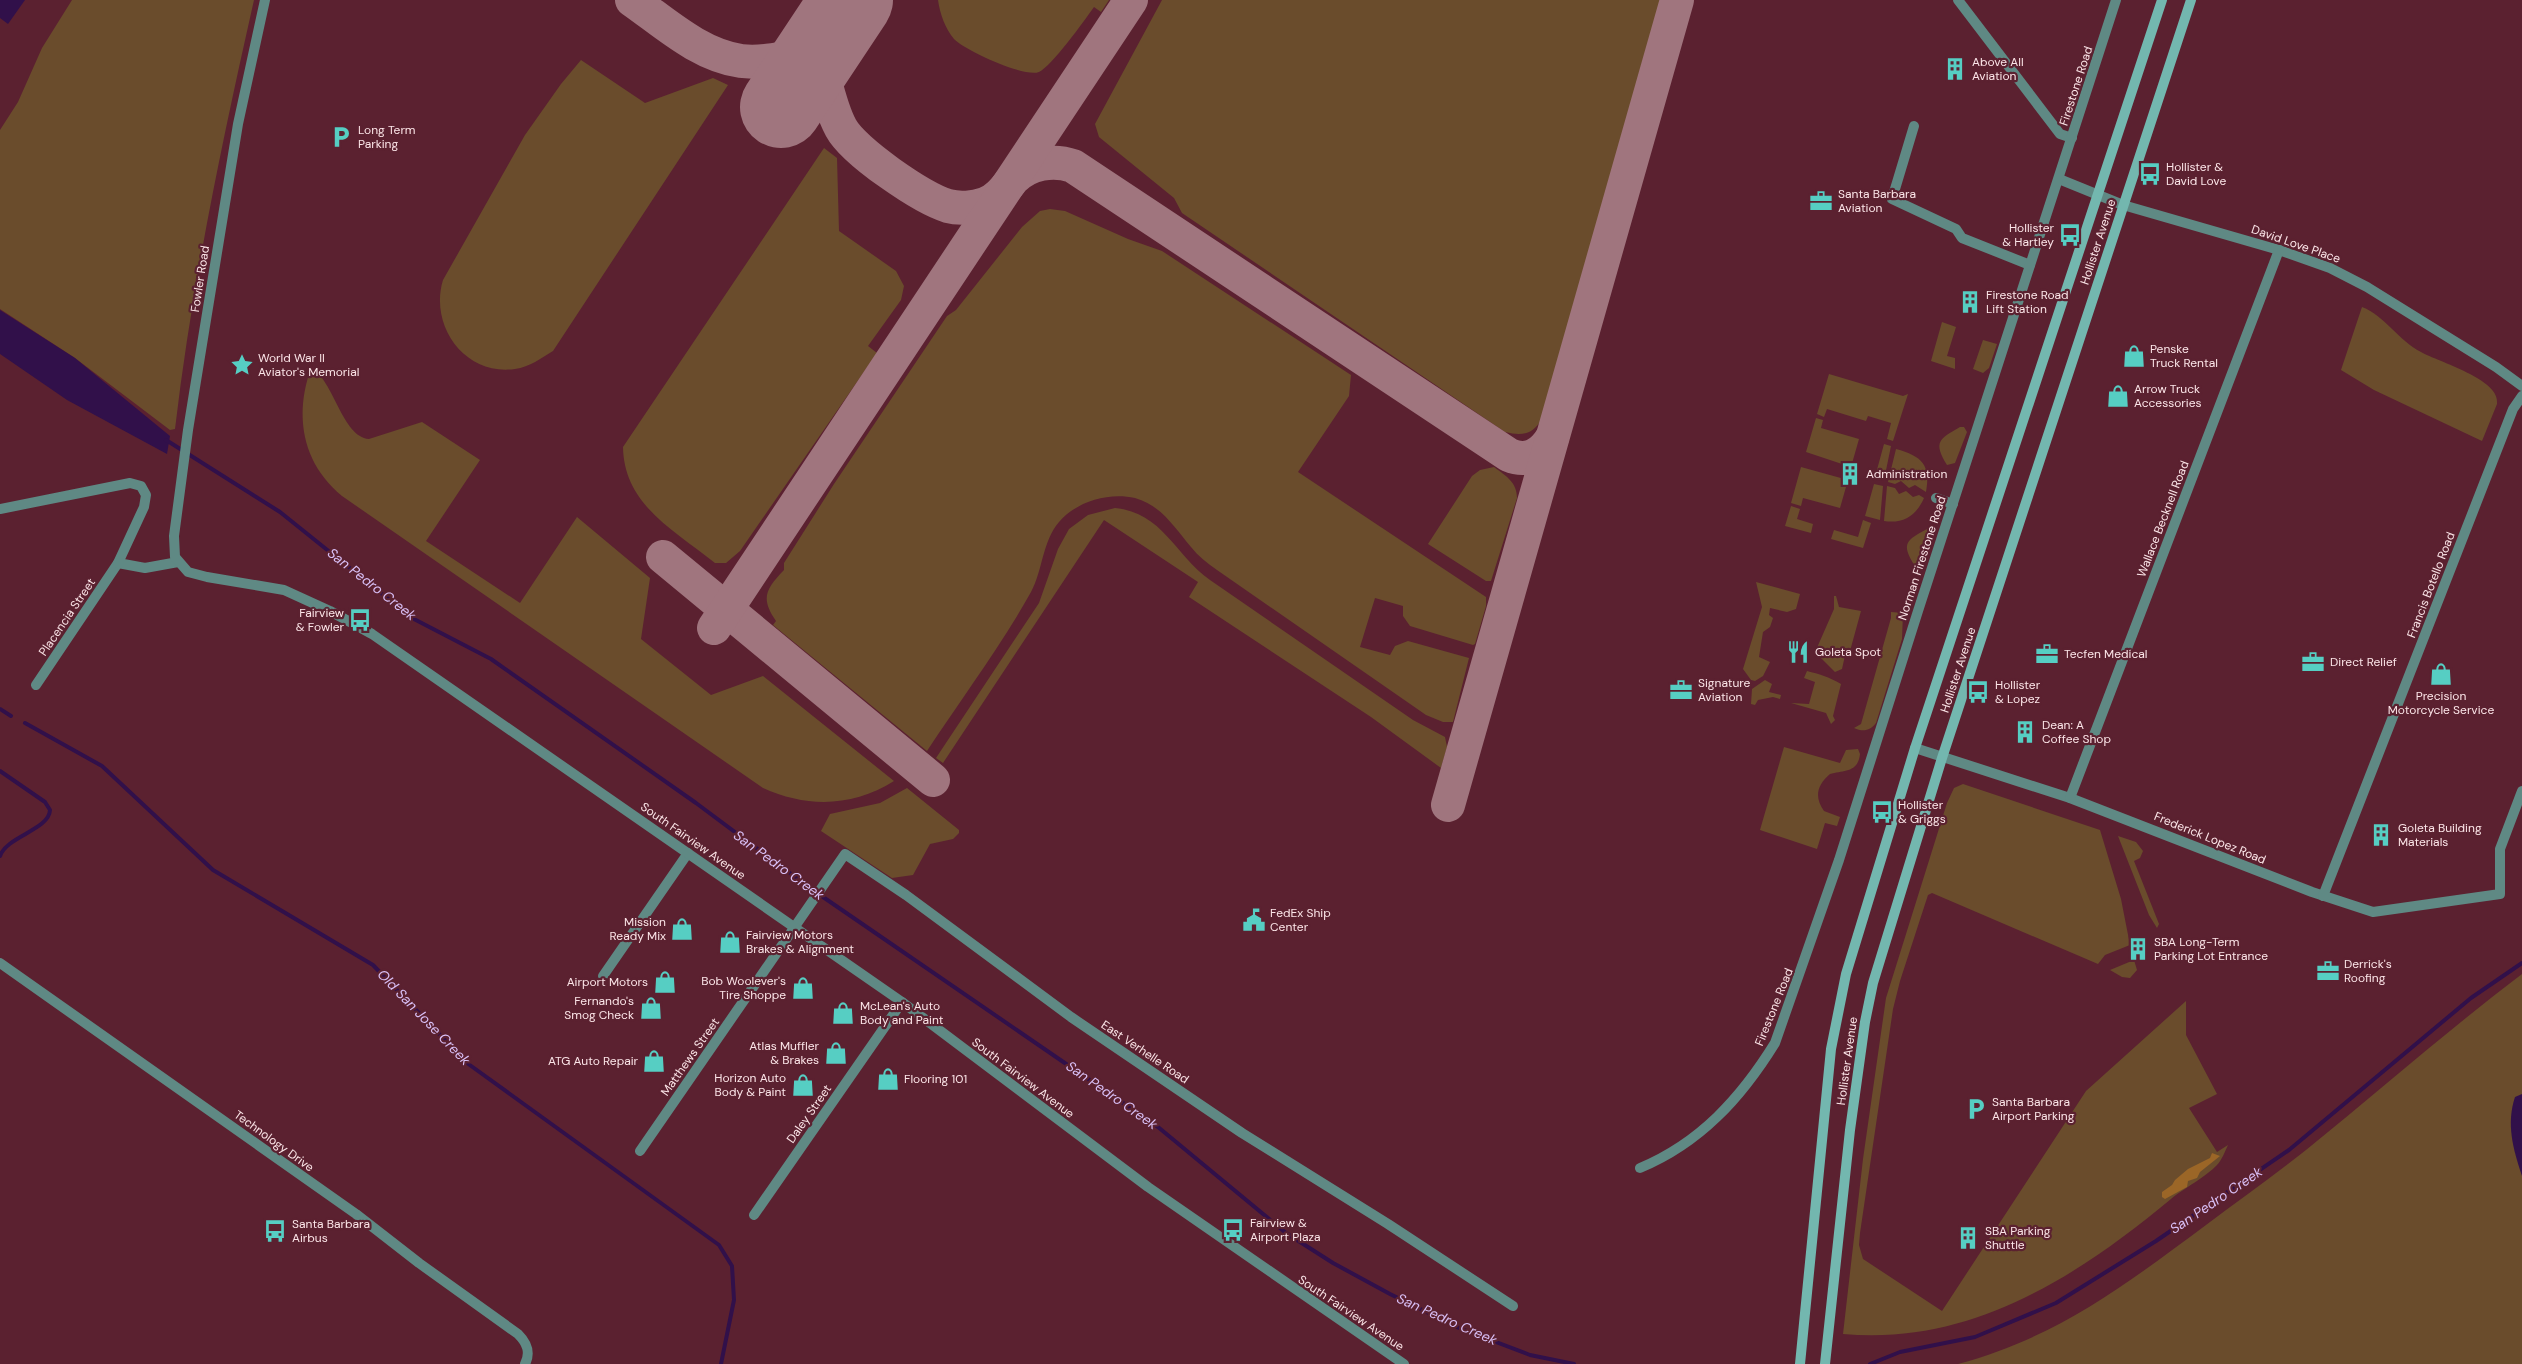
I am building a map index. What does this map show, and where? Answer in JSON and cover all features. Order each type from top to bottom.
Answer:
[{"type":"main road","name":"Hollister Avenue","points":[[1800,1364],[1831,1049],[1846,974],[1915,748],[2099,196],[2162,0]]},
{"type":"main road","name":"Hollister Avenue","points":[[1825,1364],[1850,1130],[1865,1022],[1873,983],[1942,758],[2191,0]]},
{"type":"street","name":"Fowler Road","points":[[178,562],[173,545],[181,475],[238,124],[265,0]]},
{"type":"street","points":[[1958,0],[2060,134],[2072,138]]},
{"type":"street","name":"Firestone Road","points":[[2059,179],[2116,0]]},
{"type":"street","points":[[1914,126],[1892,199],[1956,229],[1962,238],[2030,265]]},
{"type":"street","name":"David Love Place","points":[[2059,179],[2123,206],[2279,250],[2350,277],[2496,367],[2522,386]]},
{"type":"street","name":"Norman Firestone Road","points":[[1848,831],[1952,504],[2059,179]]},
{"type":"street","name":"Wallace Becknell Road","points":[[2070,798],[2279,250]]},
{"type":"street","name":"Francis Botello Road","points":[[2324,896],[2513,409],[2522,396]]},
{"type":"street","points":[[0,509],[108,486],[136,483],[145,492],[146,502],[118,563],[145,568],[178,562]]},
{"type":"street","points":[[1936,498],[1952,504]]},
{"type":"street","name":"South Fairview Avenue","points":[[178,562],[188,572],[200,576],[284,590],[342,617],[400,653],[902,1002],[1148,1187],[1400,1363]]},
{"type":"street","name":"Placencia Street","points":[[36,685],[118,563]]},
{"type":"street","name":"Frederick Lopez Road","points":[[1915,748],[2070,798],[2324,896],[2374,912],[2500,894],[2500,849],[2522,791]]},
{"type":"street","name":"Firestone Road","points":[[1640,1168],[1678,1150],[1695,1138],[1714,1121],[1759,1070],[1775,1044],[1794,993],[1848,831]]},
{"type":"street","points":[[603,976],[688,853]]},
{"type":"street","name":"East Verhelle Road","points":[[795,927],[845,854],[914,900],[1071,1017],[1234,1128],[1388,1224],[1513,1306]]},
{"type":"street","name":"Matthews Street","points":[[640,1151],[795,927]]},
{"type":"street","name":"Technology Drive","points":[[0,963],[356,1214],[419,1263],[518,1334],[527,1346],[528,1352],[525,1364]]},
{"type":"street","name":"Daley Street","points":[[754,1215],[902,1002]]},
{"type":"shaded area","points":[[0,0],[25,0],[8,24],[0,18]]},
{"type":"shaded area","points":[[72,0],[254,0],[199,267],[175,429],[170,430],[75,358],[0,309],[0,130],[18,102],[42,48]]},
{"type":"shaded area","points":[[938,0],[1109,0],[1101,12],[1094,7],[1068,42],[1045,68],[1039,72],[1032,73],[995,62],[960,44],[954,39],[946,26]]},
{"type":"shaded area","points":[[1162,0],[1665,0],[1550,402],[1539,424],[1534,429],[1523,434],[1505,432],[1182,213],[1174,198],[1099,137],[1095,124]]},
{"type":"shaded area","points":[[581,60],[645,103],[713,78],[728,85],[553,351],[530,364],[515,369],[497,369],[481,365],[467,356],[455,344],[446,330],[441,314],[440,297],[443,280],[525,135],[561,84]]},
{"type":"shaded area","points":[[824,148],[837,158],[839,231],[896,271],[904,286],[901,300],[868,346],[877,353],[740,551],[726,563],[715,563],[668,527],[642,500],[632,485],[626,467],[623,447]]},
{"type":"shaded area","points":[[1050,209],[1065,211],[1128,239],[1162,251],[1351,375],[1349,396],[1298,472],[1486,597],[1486,606],[1475,644],[1473,645],[1410,626],[1403,616],[1403,606],[1375,598],[1360,647],[1390,655],[1395,646],[1408,641],[1469,658],[1453,722],[1443,722],[1426,715],[1210,565],[1194,550],[1167,518],[1152,506],[1144,501],[1125,496],[1104,497],[1094,500],[1075,509],[1059,522],[1049,538],[1031,592],[994,652],[927,751],[773,625],[776,621],[768,606],[767,594],[769,588],[784,570],[784,563],[834,484],[947,316],[956,310],[1022,227],[1040,211]]},
{"type":"shaded area","points":[[2362,307],[2378,316],[2413,347],[2467,372],[2489,387],[2496,395],[2497,404],[2482,441],[2374,390],[2341,370]]},
{"type":"shaded area","points":[[0,310],[75,358],[170,436],[167,454],[67,400],[0,354]]},
{"type":"shaded area","points":[[1942,322],[1956,327],[1947,356],[1955,358],[1955,369],[1931,361]]},
{"type":"shaded area","points":[[1983,340],[1997,344],[1989,368],[1983,373],[1973,369]]},
{"type":"shaded area","points":[[311,368],[319,374],[345,419],[360,436],[369,439],[422,422],[480,460],[426,541],[520,603],[577,517],[650,578],[641,639],[711,695],[763,676],[894,781],[862,796],[830,802],[796,799],[763,788],[342,496],[328,483],[318,469],[310,454],[305,438],[303,404]]},
{"type":"shaded area","points":[[1829,374],[1903,396],[1908,394],[1893,441],[1887,439],[1891,423],[1868,416],[1866,421],[1827,409],[1824,417],[1817,414]]},
{"type":"shaded area","points":[[1816,418],[1823,420],[1821,428],[1859,439],[1851,467],[1806,452]]},
{"type":"shaded area","points":[[1960,427],[1964,427],[1967,432],[1955,463],[1947,465],[1940,451],[1940,442]]},
{"type":"shaded area","points":[[1884,444],[1891,446],[1884,480],[1875,477]]},
{"type":"shaded area","points":[[1896,449],[1912,455],[1923,463],[1927,475],[1926,492],[1915,485],[1909,488],[1901,481],[1895,484],[1888,482]]},
{"type":"shaded area","points":[[1494,467],[1513,484],[1517,492],[1517,498],[1491,581],[1486,581],[1428,544],[1472,476],[1480,470]]},
{"type":"shaded area","points":[[1801,467],[1848,480],[1840,508],[1803,498],[1801,506],[1791,503]]},
{"type":"shaded area","points":[[1874,484],[1883,486],[1880,520],[1865,516]]},
{"type":"shaded area","points":[[1887,486],[1895,488],[1899,494],[1906,491],[1913,497],[1919,495],[1924,498],[1917,510],[1903,520],[1884,521]]},
{"type":"shaded area","points":[[1791,506],[1800,509],[1797,519],[1813,524],[1811,533],[1785,526]]},
{"type":"shaded area","points":[[1115,508],[1131,511],[1157,526],[1198,570],[1210,580],[1413,720],[1445,737],[1447,747],[1441,768],[1371,717],[1189,597],[1198,582],[1104,520],[943,763],[936,758],[1039,603],[1058,549],[1069,529],[1088,515]]},
{"type":"shaded area","points":[[1863,520],[1871,523],[1863,548],[1831,539],[1834,530],[1858,537]]},
{"type":"shaded area","points":[[1927,529],[1932,529],[1934,533],[1923,565],[1915,566],[1908,552],[1908,543],[1910,539]]},
{"type":"shaded area","points":[[1756,582],[1800,594],[1796,609],[1787,612],[1770,608],[1769,615],[1773,618],[1770,627],[1763,632],[1759,657],[1770,662],[1763,676],[1755,681],[1751,680],[1743,669],[1762,607]]},
{"type":"shaded area","points":[[1834,596],[1836,596],[1839,607],[1861,611],[1850,651],[1846,651],[1842,669],[1835,672],[1821,658],[1823,652],[1816,650],[1834,609]]},
{"type":"shaded area","points":[[1891,612],[1903,613],[1902,639],[1876,723],[1869,729],[1857,729],[1854,728],[1861,724],[1891,618]]},
{"type":"shaded area","points":[[1807,671],[1841,684],[1833,716],[1835,720],[1831,724],[1826,713],[1791,703],[1809,704],[1815,682],[1804,678]]},
{"type":"shaded area","points":[[1765,680],[1772,684],[1769,692],[1781,695],[1780,699],[1773,697],[1758,700],[1755,705],[1751,704],[1752,689]]},
{"type":"shaded area","points":[[1784,747],[1840,763],[1846,750],[1858,749],[1860,754],[1859,760],[1853,768],[1830,774],[1822,782],[1818,791],[1821,806],[1824,811],[1840,817],[1837,826],[1825,823],[1817,849],[1760,830]]},
{"type":"shaded area","points":[[1963,784],[2100,830],[2121,899],[2130,945],[2105,955],[2098,964],[1932,893],[1928,895],[1900,981],[1893,1009],[1860,1233],[1859,1245],[1863,1259],[1942,1311],[2086,1091],[2186,1001],[2186,1035],[2217,1094],[2189,1108],[2217,1152],[2228,1145],[2220,1161],[2213,1169],[2176,1195],[2135,1228],[2098,1255],[2059,1279],[2019,1300],[1978,1317],[1935,1329],[1890,1335],[1843,1334],[1863,1159],[1886,998],[1947,803],[1954,788]]},
{"type":"shaded area","points":[[907,788],[959,830],[959,833],[953,839],[930,844],[913,875],[892,878],[821,831],[830,814],[880,803]]},
{"type":"shaded area","points":[[2118,836],[2136,842],[2143,851],[2140,858],[2134,861],[2159,924],[2157,928],[2149,915]]},
{"type":"shaded area","points":[[2134,960],[2137,970],[2130,978],[2122,977],[2110,970]]},
{"type":"shaded area","points":[[2522,974],[2522,1364],[1958,1364],[1994,1353],[2059,1324],[2089,1307],[2147,1268],[2306,1150]]},
{"type":"shaded area","points":[[2522,1094],[2522,1176],[2513,1146],[2511,1117],[2515,1097]]},
{"type":"shaded area","points":[[2212,1153],[2220,1156],[2200,1172],[2197,1178],[2188,1181],[2187,1187],[2165,1199],[2162,1197],[2162,1192],[2172,1185],[2175,1180],[2188,1169],[2210,1158]]},
{"type":"waterway","name":"San Pedro Creek","points":[[166,440],[280,512],[412,618],[491,659],[696,803],[807,886],[1158,1127],[1286,1233],[1333,1263],[1459,1328],[1530,1355],[1574,1364]]},
{"type":"waterway","name":"Old San Jose Creek","points":[[0,709],[11,716]]},
{"type":"waterway","name":"Old San Jose Creek","points":[[25,723],[102,766],[213,870],[373,965],[467,1063],[719,1245],[732,1266],[734,1300],[721,1364]]},
{"type":"waterway","points":[[0,771],[45,802],[50,810],[48,817],[43,823],[11,843],[0,856]]},
{"type":"waterway","name":"San Pedro Creek","points":[[1870,1364],[1900,1352],[1975,1337],[2056,1303],[2156,1241],[2289,1150],[2471,998],[2522,963]]},
{"type":"taxiway","points":[[632,0],[683,37],[726,58],[750,62],[817,53],[833,110],[848,138],[890,173],[936,201],[957,208],[981,205],[994,199],[1013,179],[1026,169],[1049,163],[1073,166],[1509,455],[1522,458],[1534,456],[1544,449],[1552,438]]},
{"type":"taxiway","points":[[714,628],[1131,0]]},
{"type":"taxiway","points":[[1448,805],[1677,0]]},
{"type":"taxiway","points":[[663,557],[933,780]]},
{"type":"runway","points":[[781,107],[852,0]]},
{"type":"place","name":"Above All Aviation","points":[[1955,69]]},
{"type":"place","name":"Long Term Parking","points":[[341,137]]},
{"type":"place","name":"Hollister & David Love","points":[[2150,174]]},
{"type":"place","name":"Santa Barbara Aviation","points":[[1821,201]]},
{"type":"place","name":"Hollister & Hartley","points":[[2070,235]]},
{"type":"place","name":"Firestone Road Lift Station","points":[[1970,302]]},
{"type":"place","name":"Penske Truck Rental","points":[[2134,356]]},
{"type":"place","name":"World War II Aviator's Memorial","points":[[242,365]]},
{"type":"place","name":"Arrow Truck Accessories","points":[[2118,396]]},
{"type":"place","name":"Administration","points":[[1850,474]]},
{"type":"place","name":"Fairview & Fowler","points":[[360,620]]},
{"type":"place","name":"Goleta Spot","points":[[1798,652]]},
{"type":"place","name":"Tecfen Medical","points":[[2047,654]]},
{"type":"place","name":"Direct Relief","points":[[2313,662]]},
{"type":"place","name":"Precision Motorcycle Service","points":[[2441,674]]},
{"type":"place","name":"Signature Aviation","points":[[1681,690]]},
{"type":"place","name":"Hollister & Lopez","points":[[1978,692]]},
{"type":"place","name":"Dean: A Coffee Shop","points":[[2025,732]]},
{"type":"place","name":"Hollister & Griggs","points":[[1882,812]]},
{"type":"place","name":"Goleta Building Materials","points":[[2381,835]]},
{"type":"place","name":"FedEx Ship Center","points":[[1254,920]]},
{"type":"place","name":"Mission Ready Mix","points":[[682,929]]},
{"type":"place","name":"Fairview Motors Brakes & Alignment","points":[[730,942]]},
{"type":"place","name":"SBA Long-Term Parking Lot Entrance","points":[[2138,949]]},
{"type":"place","name":"Derrick's Roofing","points":[[2328,971]]},
{"type":"place","name":"Airport Motors","points":[[665,982]]},
{"type":"place","name":"Bob Woolever's Tire Shoppe","points":[[803,988]]},
{"type":"place","name":"Fernando's Smog Check","points":[[651,1008]]},
{"type":"place","name":"McLean's Auto Body and Paint","points":[[843,1013]]},
{"type":"place","name":"Atlas Muffler & Brakes","points":[[836,1053]]},
{"type":"place","name":"ATG Auto Repair","points":[[654,1061]]},
{"type":"place","name":"Flooring 101","points":[[888,1079]]},
{"type":"place","name":"Horizon Auto Body & Paint","points":[[803,1085]]},
{"type":"place","name":"Santa Barbara Airport Parking","points":[[1976,1109]]},
{"type":"place","name":"Fairview & Airport Plaza","points":[[1233,1230]]},
{"type":"place","name":"Santa Barbara Airbus","points":[[275,1231]]},
{"type":"place","name":"SBA Parking Shuttle","points":[[1968,1238]]}]
